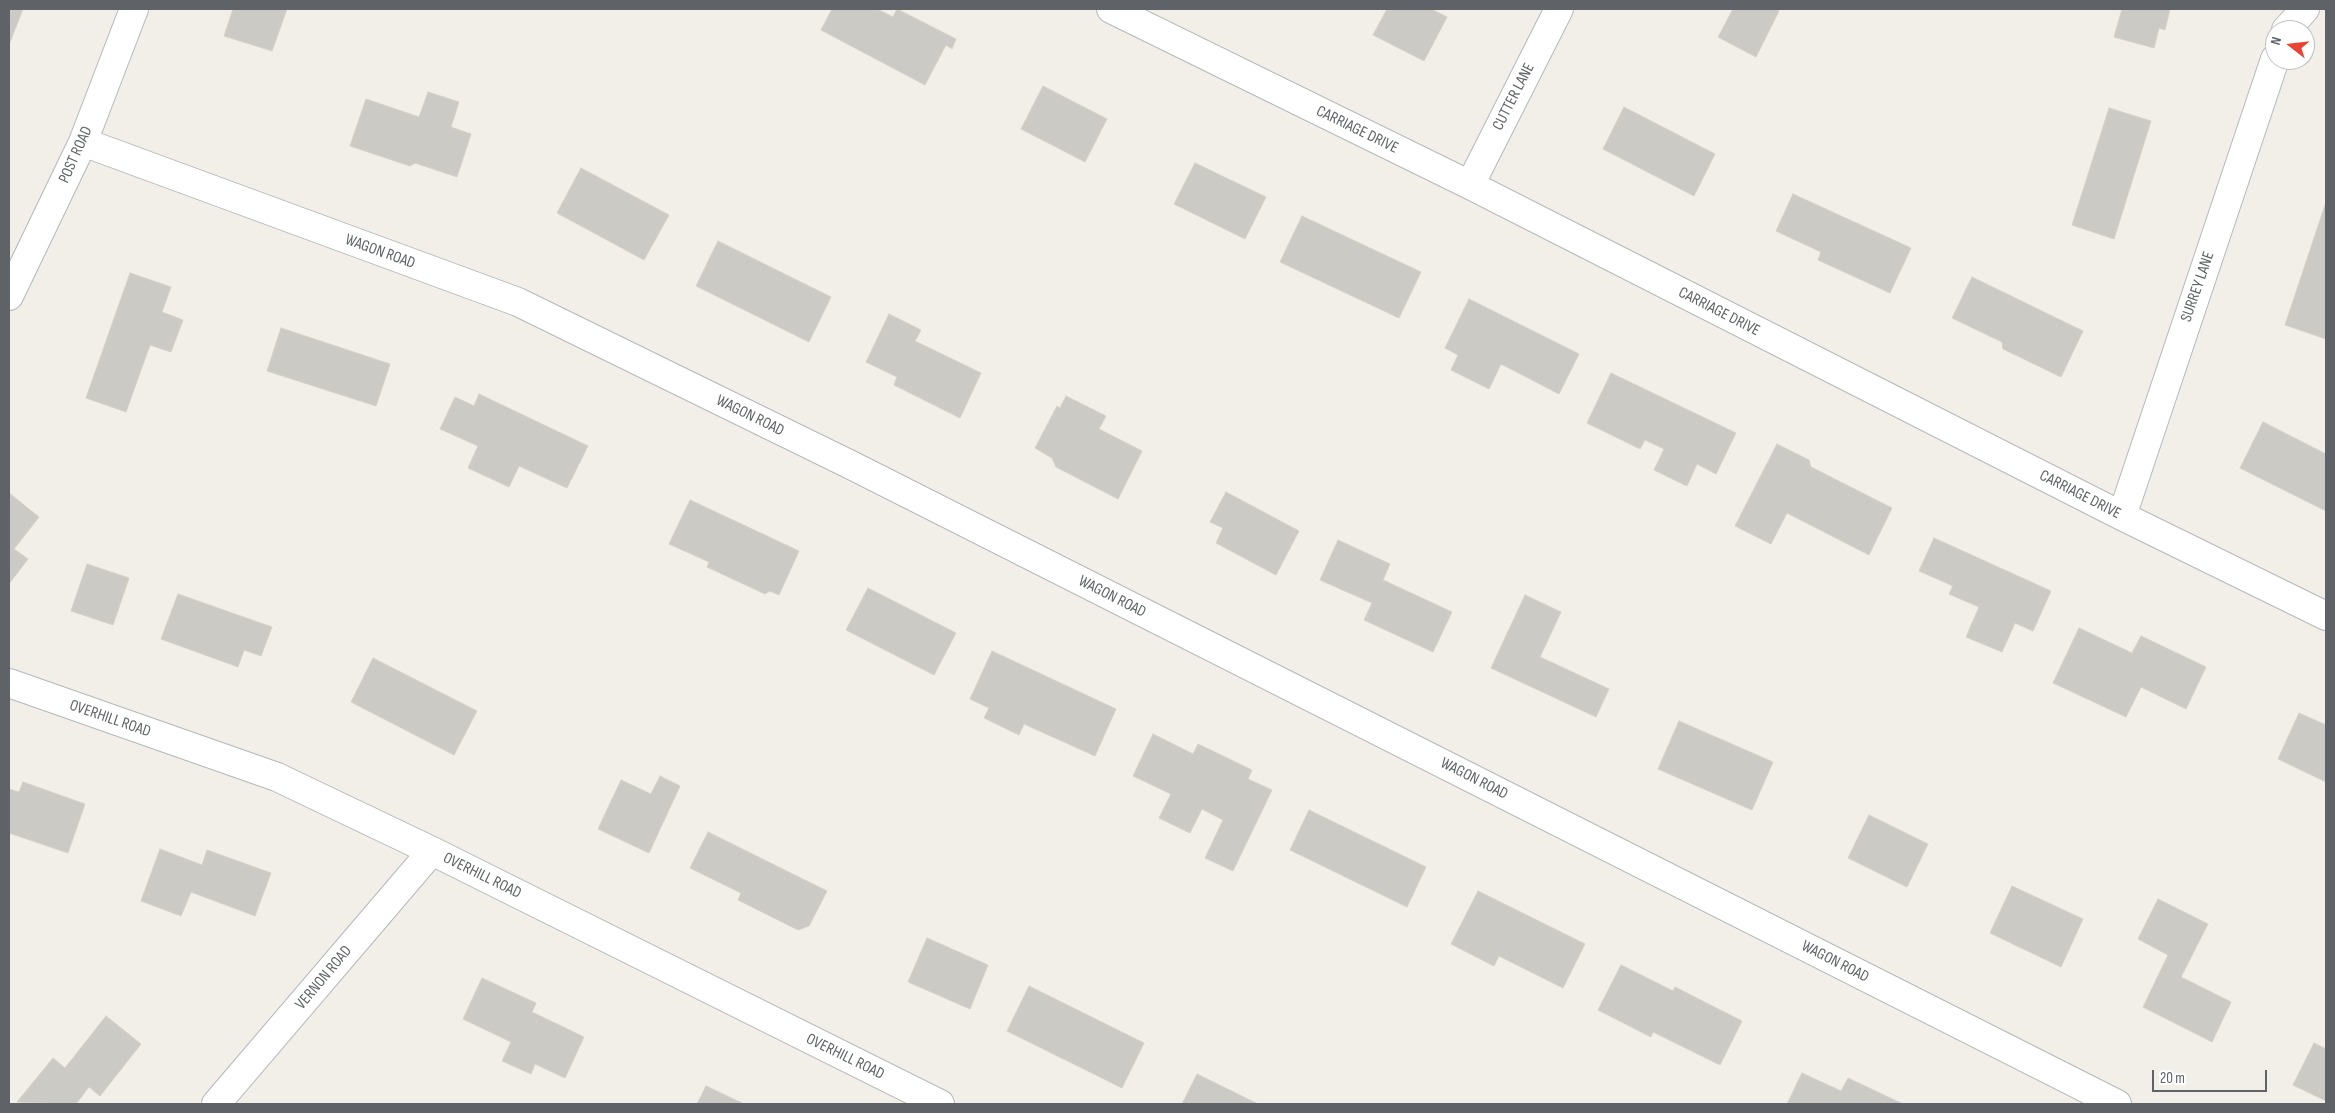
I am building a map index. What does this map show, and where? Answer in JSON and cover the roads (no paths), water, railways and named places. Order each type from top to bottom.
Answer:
[{"type":"street","name":"POST ROAD","points":[[9,296],[84,142],[134,9]]},
{"type":"street","name":"CARRIAGE DRIVE","points":[[1111,9],[1470,185],[2122,516],[2326,616]]},
{"type":"street","name":"CUTTER LANE","points":[[1470,185],[1559,9]]},
{"type":"street","points":[[2295,20],[2305,9]]},
{"type":"street","name":"SURREY LANE","points":[[2122,516],[2271,70]]},
{"type":"street","name":"WAGON ROAD","points":[[84,142],[518,302],[852,465],[2117,1104]]},
{"type":"street","name":"OVERHILL ROAD","points":[[9,684],[277,777],[432,851],[940,1104]]},
{"type":"street","name":"VERNON ROAD","points":[[216,1104],[432,851]]}]
